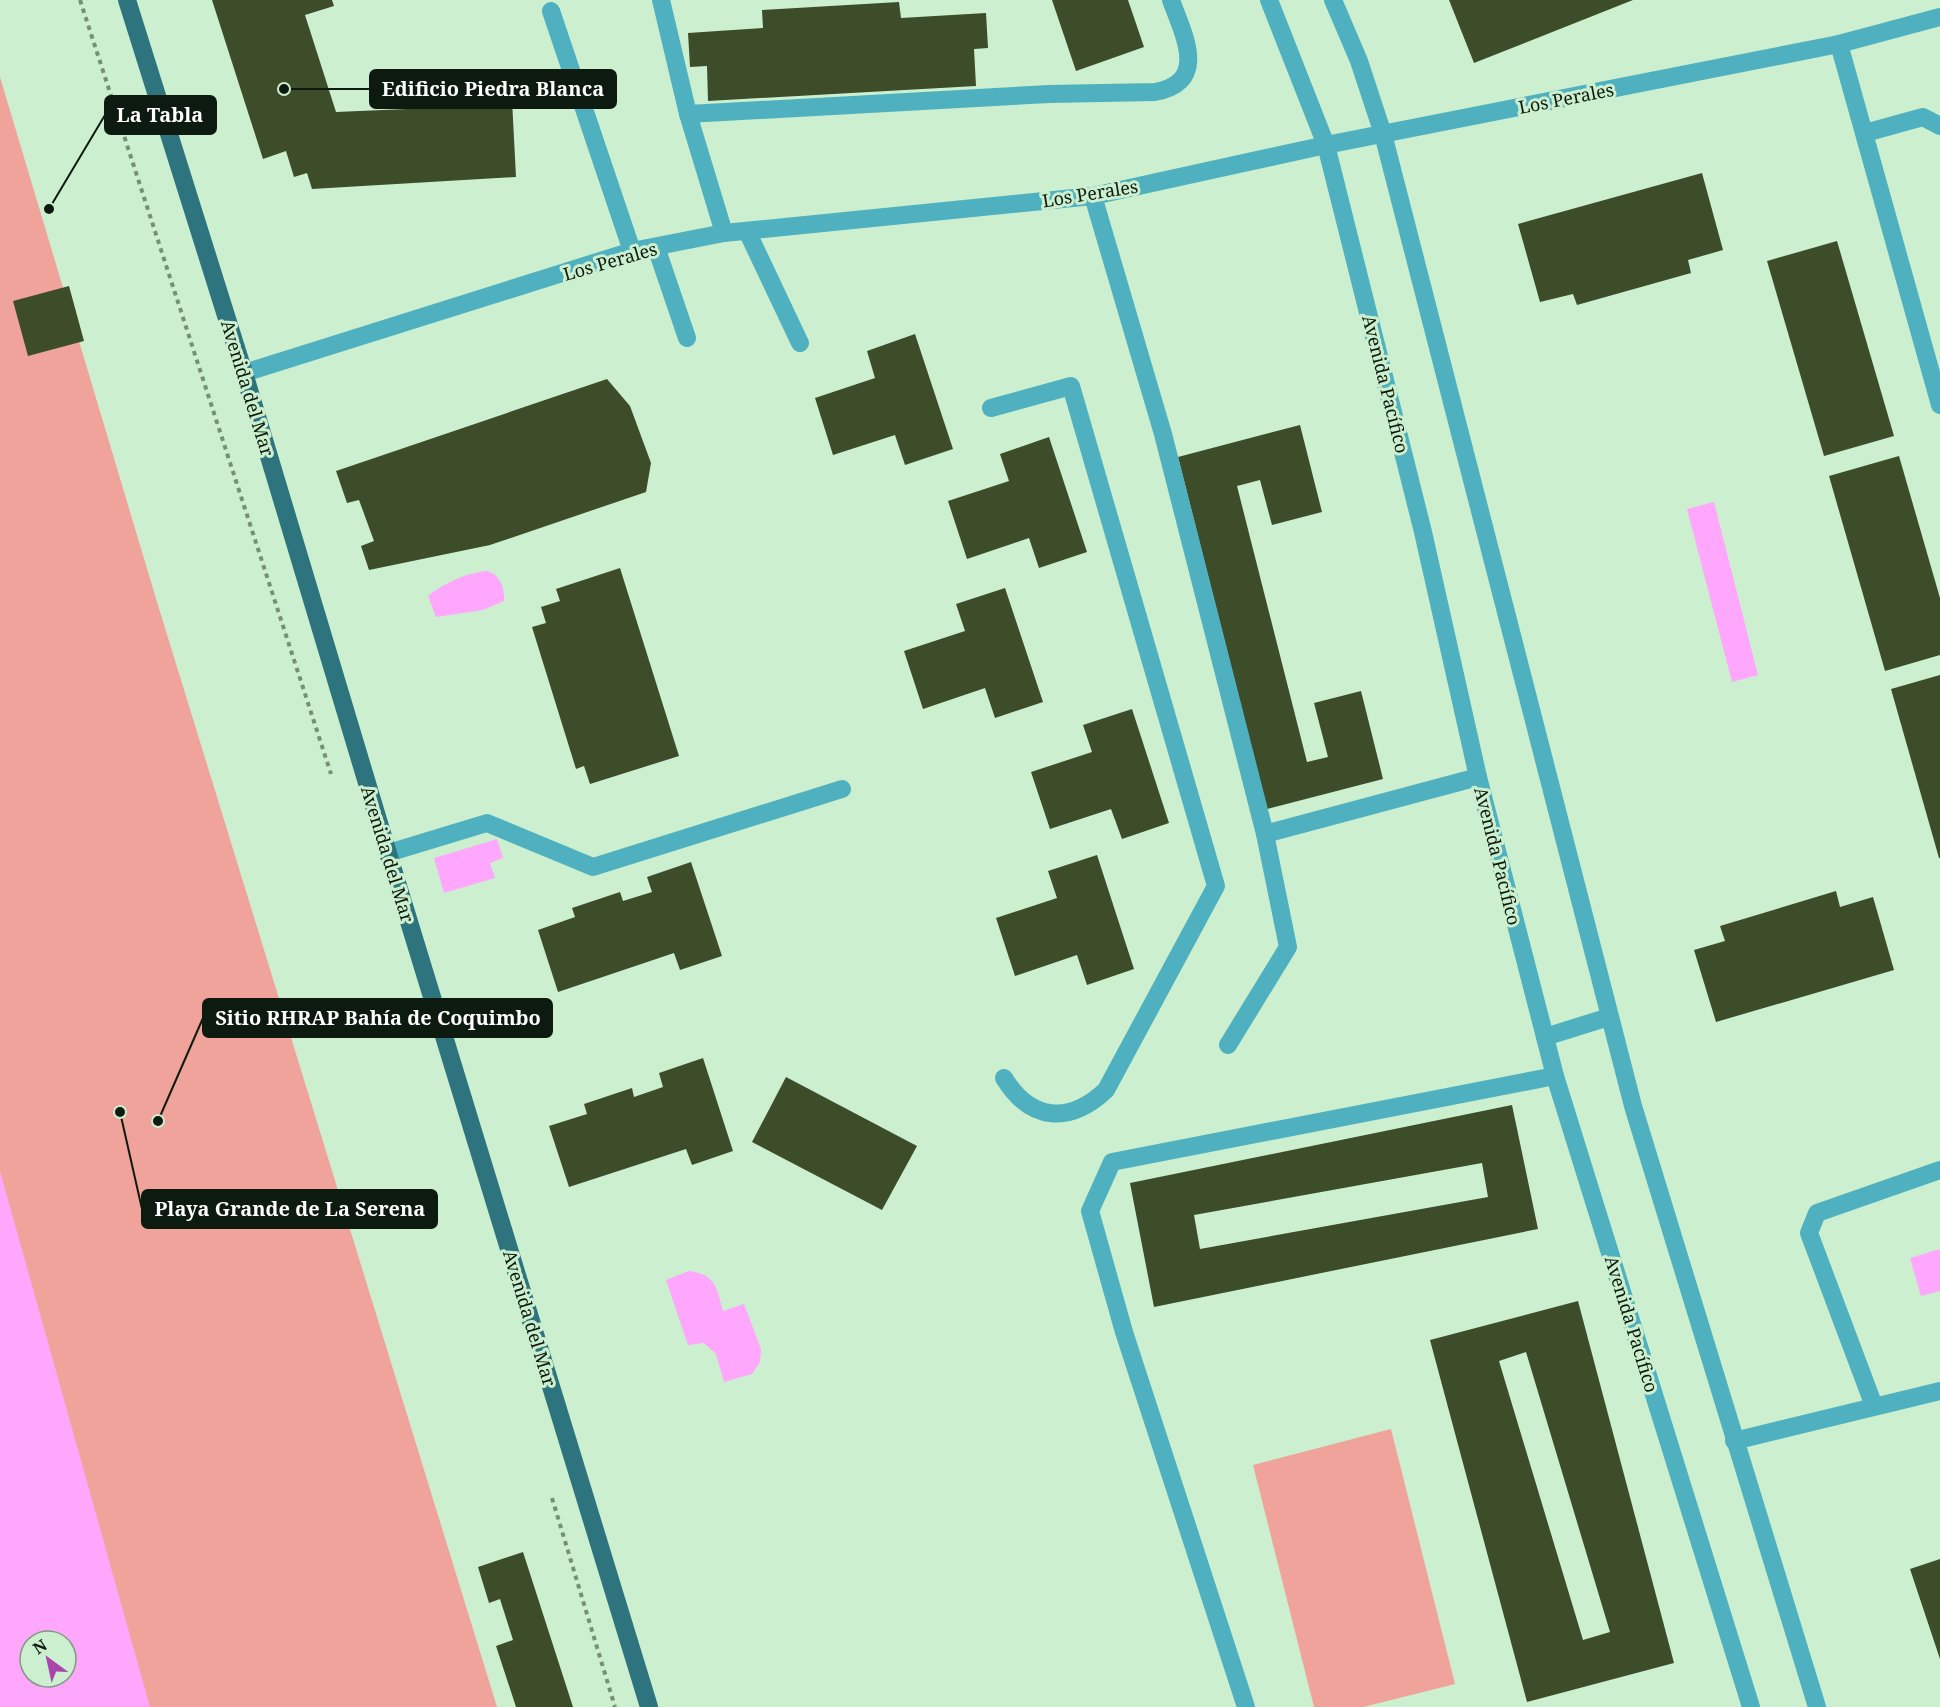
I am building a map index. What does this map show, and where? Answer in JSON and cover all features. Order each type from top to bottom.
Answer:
[{"type":"main road","name":"Avenida del Mar","points":[[127,0],[244,374],[388,853],[650,1707]]},
{"type":"street","points":[[661,0],[688,114],[724,233]]},
{"type":"street","points":[[688,114],[1049,94],[1166,90],[1184,76],[1189,65],[1190,53],[1172,0]]},
{"type":"street","name":"Avenida Pacífico","points":[[1269,0],[1326,145],[1423,532],[1478,777],[1555,1076],[1751,1707]]},
{"type":"street","points":[[1333,0],[1359,61],[1383,134],[1633,1106],[1817,1707]]},
{"type":"street","points":[[551,11],[632,251]]},
{"type":"street","name":"Los Perales","points":[[244,374],[632,251],[724,233],[1094,196],[1326,145],[1839,44],[1940,17]]},
{"type":"street","points":[[1839,44],[1940,405]]},
{"type":"street","points":[[1865,133],[1923,117],[1940,126]]},
{"type":"street","points":[[1094,196],[1163,434],[1265,834],[1288,947],[1228,1045]]},
{"type":"street","points":[[747,231],[800,344]]},
{"type":"street","points":[[656,247],[687,338]]},
{"type":"street","points":[[991,408],[1071,386],[1216,886],[1106,1090],[1093,1102],[1078,1110],[1061,1114],[1044,1112],[1027,1105],[1014,1094],[1004,1078]]},
{"type":"street","points":[[1265,834],[1478,777]]},
{"type":"street","points":[[388,853],[487,823],[593,867],[842,789]]},
{"type":"street","points":[[1545,1037],[1609,1017]]},
{"type":"street","points":[[1246,1707],[1124,1332],[1090,1211],[1112,1162],[1555,1076]]},
{"type":"street","points":[[1874,1406],[1809,1233],[1817,1213],[1940,1170]]},
{"type":"street","points":[[1734,1442],[1940,1391]]},
{"type":"path","points":[[80,0],[333,779]]},
{"type":"path","points":[[550,1493],[615,1707]]},
{"type":"shaded area","points":[[0,77],[157,602],[497,1707],[0,1707]]},
{"type":"shaded area","points":[[1714,502],[1758,675],[1732,682],[1687,509]]},
{"type":"shaded area","points":[[485,571],[494,574],[500,582],[504,601],[483,610],[436,617],[428,596],[455,580]]},
{"type":"shaded area","points":[[497,839],[503,858],[490,863],[495,878],[444,893],[434,858]]},
{"type":"shaded area","points":[[0,1171],[150,1707],[0,1707]]},
{"type":"shaded area","points":[[1940,1249],[1940,1291],[1921,1296],[1910,1258]]},
{"type":"shaded area","points":[[689,1271],[705,1275],[710,1279],[717,1289],[723,1311],[744,1304],[761,1349],[760,1362],[752,1374],[724,1382],[716,1354],[704,1343],[688,1345],[666,1280]]},
{"type":"shaded area","points":[[1391,1429],[1455,1684],[1363,1707],[1314,1707],[1253,1465]]},
{"type":"building","points":[[212,0],[332,0],[334,6],[305,15],[336,112],[406,109],[405,78],[441,76],[443,104],[512,100],[516,177],[312,189],[307,173],[294,177],[286,151],[263,159]]},
{"type":"building","points":[[1052,0],[1128,0],[1144,47],[1076,71]]},
{"type":"building","points":[[1449,0],[1633,0],[1474,63]]},
{"type":"building","points":[[899,2],[901,18],[986,13],[988,48],[974,49],[976,86],[708,101],[707,66],[690,67],[688,33],[763,28],[762,10]]},
{"type":"building","points":[[1702,173],[1723,250],[1688,260],[1691,273],[1577,305],[1573,294],[1540,302],[1518,224]]},
{"type":"building","points":[[1837,241],[1894,436],[1824,456],[1767,261]]},
{"type":"building","points":[[69,286],[84,341],[28,356],[13,301]]},
{"type":"building","points":[[915,334],[953,449],[905,465],[895,435],[833,455],[815,398],[875,378],[867,351]]},
{"type":"building","points":[[607,379],[630,406],[651,463],[646,492],[490,545],[369,570],[361,546],[374,541],[359,500],[347,503],[336,471]]},
{"type":"building","points":[[1300,425],[1322,512],[1272,525],[1260,480],[1237,486],[1307,762],[1328,757],[1314,703],[1361,691],[1383,779],[1267,809],[1178,457]]},
{"type":"building","points":[[1049,437],[1087,552],[1039,568],[1029,538],[967,559],[948,501],[1009,481],[1000,454]]},
{"type":"building","points":[[1899,456],[1940,598],[1940,655],[1885,671],[1829,476]]},
{"type":"building","points":[[620,568],[679,756],[590,784],[584,766],[576,769],[532,627],[546,623],[541,607],[560,601],[556,589]]},
{"type":"building","points":[[1005,588],[1043,702],[995,718],[985,688],[923,709],[904,651],[965,631],[956,604]]},
{"type":"building","points":[[1940,675],[1940,858],[1939,858],[1891,689]]},
{"type":"building","points":[[1132,709],[1169,823],[1122,839],[1111,809],[1050,829],[1031,772],[1092,752],[1083,725]]},
{"type":"building","points":[[1097,855],[1134,969],[1087,985],[1077,955],[1015,976],[996,918],[1057,898],[1048,871]]},
{"type":"building","points":[[691,862],[722,956],[680,970],[674,953],[558,992],[538,930],[575,917],[572,908],[620,892],[623,901],[652,892],[647,877]]},
{"type":"building","points":[[1836,891],[1840,907],[1873,897],[1894,970],[1716,1022],[1694,950],[1725,941],[1720,926]]},
{"type":"building","points":[[703,1058],[733,1151],[692,1165],[686,1149],[569,1187],[549,1126],[587,1114],[584,1104],[632,1088],[634,1097],[663,1087],[659,1073]]},
{"type":"building","points":[[786,1077],[917,1146],[882,1210],[752,1142]]},
{"type":"building","points":[[1512,1105],[1538,1229],[1154,1307],[1130,1183]],"holes":[[[1482,1163],[1488,1197],[1200,1249],[1194,1215]]]},
{"type":"building","points":[[1578,1301],[1674,1663],[1527,1702],[1430,1340]],"holes":[[[1526,1352],[1610,1632],[1583,1640],[1499,1361]]]},
{"type":"building","points":[[523,1552],[573,1707],[516,1707],[496,1646],[513,1640],[500,1599],[489,1603],[478,1567]]},
{"type":"building","points":[[1940,1559],[1940,1659],[1910,1569]]},
{"type":"place","name":"Edificio Piedra Blanca","points":[[284,89]]},
{"type":"place","name":"La Tabla","points":[[49,209]]},
{"type":"place","name":"Playa Grande de La Serena","points":[[120,1112]]},
{"type":"place","name":"Sitio RHRAP Bahía de Coquimbo","points":[[158,1121]]}]
